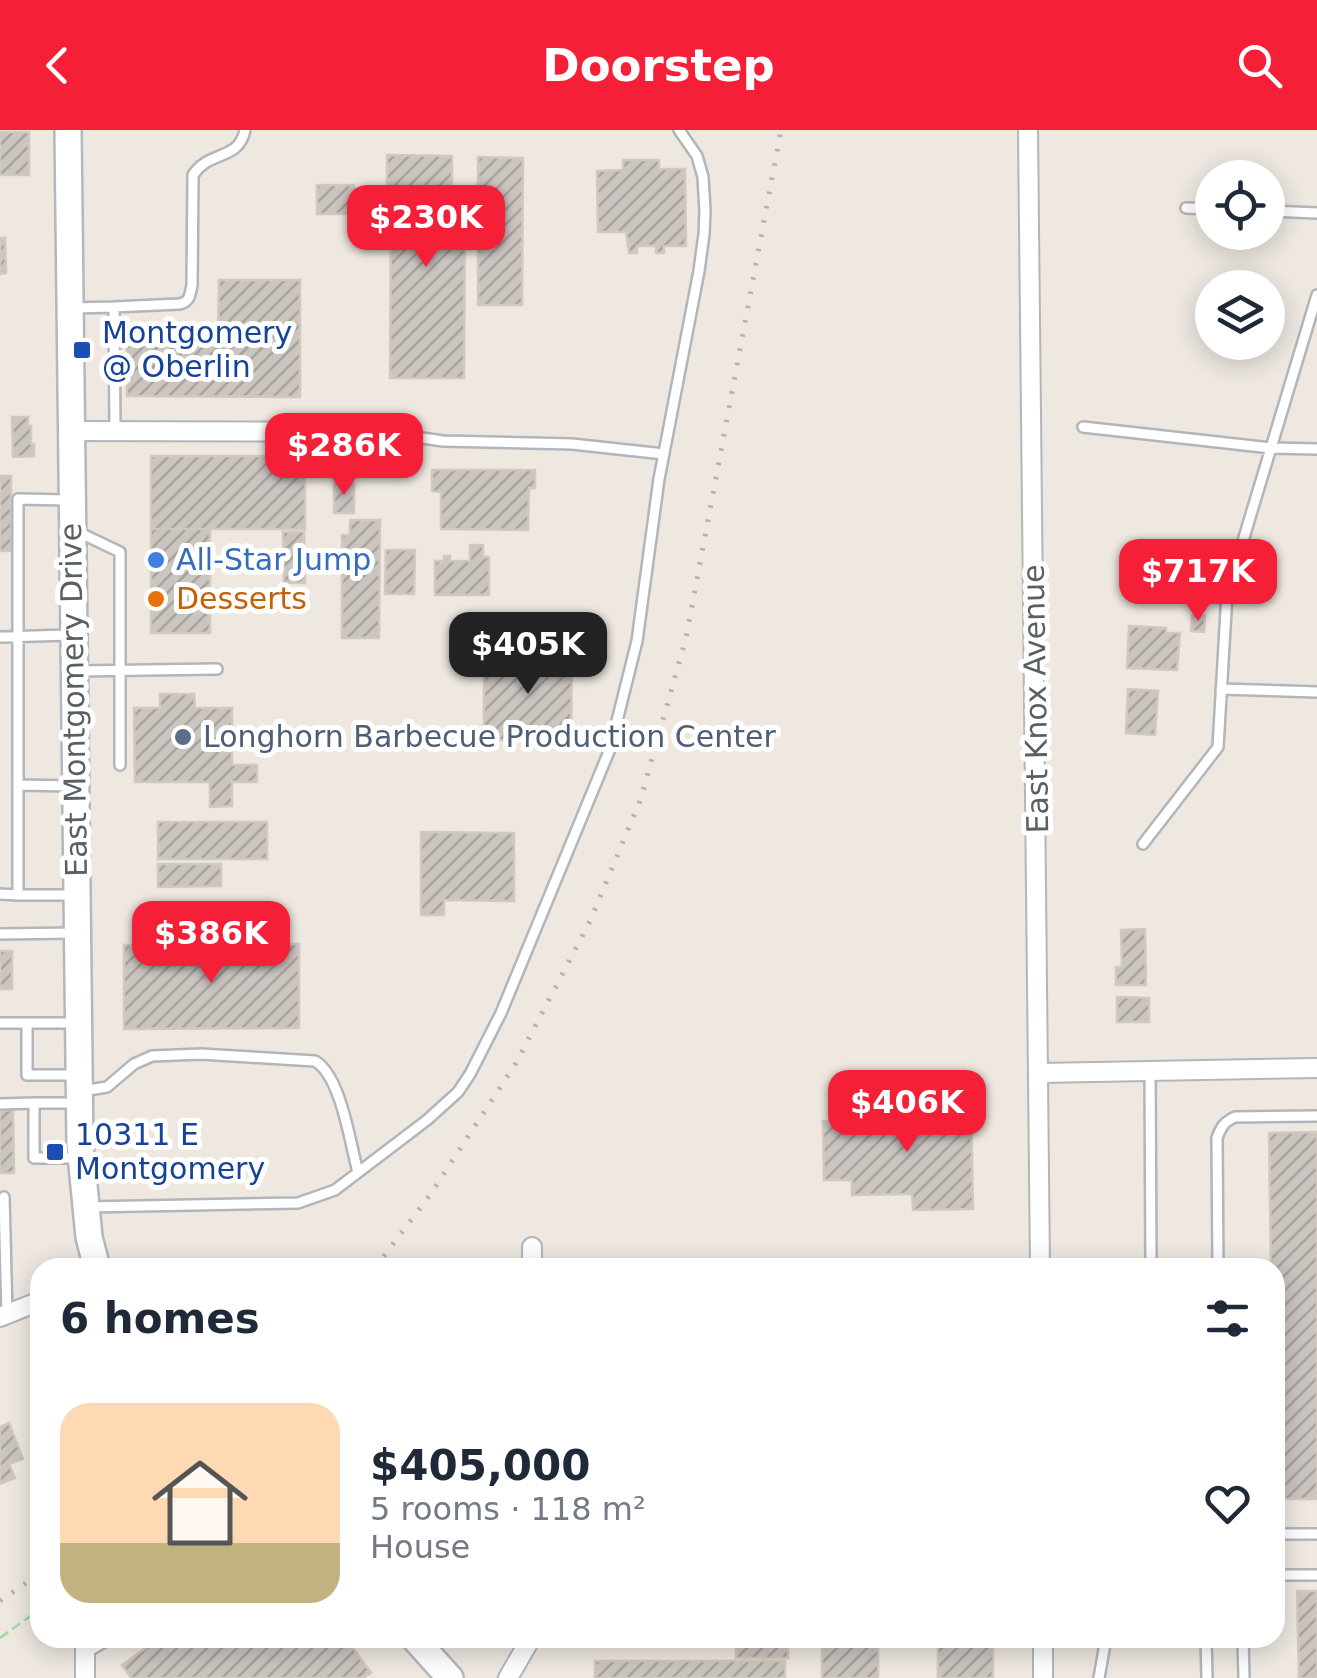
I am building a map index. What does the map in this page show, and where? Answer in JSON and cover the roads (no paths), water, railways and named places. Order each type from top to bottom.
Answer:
[{"type":"main road","name":"East Montgomery Drive","points":[[68,130],[80,1158],[88,1237],[94,1258]]},
{"type":"main road","points":[[423,1648],[450,1678]]},
{"type":"street","name":"East Knox Avenue","points":[[1028,130],[1040,1258]]},
{"type":"street","points":[[70,431],[381,432]]},
{"type":"street","points":[[1039,1073],[1317,1068]]},
{"type":"street","points":[[532,1247],[532,1258]]},
{"type":"street","points":[[4,1315],[30,1305]]},
{"type":"street","points":[[85,1648],[85,1678]]},
{"type":"street","points":[[510,1678],[526,1648]]},
{"type":"street","points":[[1043,1648],[1043,1678]]},
{"type":"lane","points":[[69,308],[186,303],[192,285],[193,175],[204,163],[237,149],[245,130]]},
{"type":"lane","points":[[84,1208],[311,1200],[335,1190],[427,1120],[458,1092],[470,1074],[502,1013],[610,750],[637,641],[664,454],[699,272],[705,211],[697,156],[679,130]]},
{"type":"lane","points":[[1186,208],[1195,208]]},
{"type":"lane","points":[[1285,212],[1317,213]]},
{"type":"lane","points":[[1144,844],[1218,746],[1226,594],[1317,295]]},
{"type":"lane","points":[[114,307],[115,431]]},
{"type":"lane","points":[[1083,427],[1270,448],[1317,449]]},
{"type":"lane","points":[[381,432],[444,442],[572,444],[664,454]]},
{"type":"lane","points":[[18,895],[18,499],[71,500]]},
{"type":"lane","points":[[71,528],[120,552],[120,765]]},
{"type":"lane","points":[[0,637],[72,635]]},
{"type":"lane","points":[[73,671],[216,669]]},
{"type":"lane","points":[[1222,689],[1317,692]]},
{"type":"lane","points":[[18,785],[75,786]]},
{"type":"lane","points":[[0,894],[76,895]]},
{"type":"lane","points":[[0,934],[77,933]]},
{"type":"lane","points":[[0,1024],[78,1022]]},
{"type":"lane","points":[[27,1023],[27,1075],[79,1090]]},
{"type":"lane","points":[[0,1104],[34,1104],[79,1090],[107,1087],[134,1064],[152,1056],[201,1054],[315,1061],[324,1066],[337,1093],[358,1172]]},
{"type":"lane","points":[[1150,1070],[1151,1258]]},
{"type":"lane","points":[[34,1104],[34,1158],[80,1158]]},
{"type":"lane","points":[[1218,1258],[1217,1138],[1221,1127],[1234,1117],[1317,1116]]},
{"type":"lane","points":[[4,1197],[4,1315]]},
{"type":"lane","points":[[1285,1534],[1317,1534]]},
{"type":"lane","points":[[1285,1574],[1317,1575]]},
{"type":"lane","points":[[1099,1678],[1104,1648]]},
{"type":"lane","points":[[1206,1648],[1207,1678]]},
{"type":"lane","points":[[1244,1648],[1244,1678]]},
{"type":"railway","points":[[383,1258],[430,1195],[516,1063],[590,921],[640,801],[686,638],[781,130]]},
{"type":"railway","points":[[0,1601],[30,1580]]},
{"type":"place","name":"Montgomery @ Oberlin","points":[[82,350]]},
{"type":"place","name":"All-Star Jump","points":[[156,560]]},
{"type":"place","name":"Desserts","points":[[156,599]]},
{"type":"place","name":"Longhorn Barbecue Production Center","points":[[183,737]]},
{"type":"place","name":"10311 E Montgomery","points":[[55,1152]]}]
